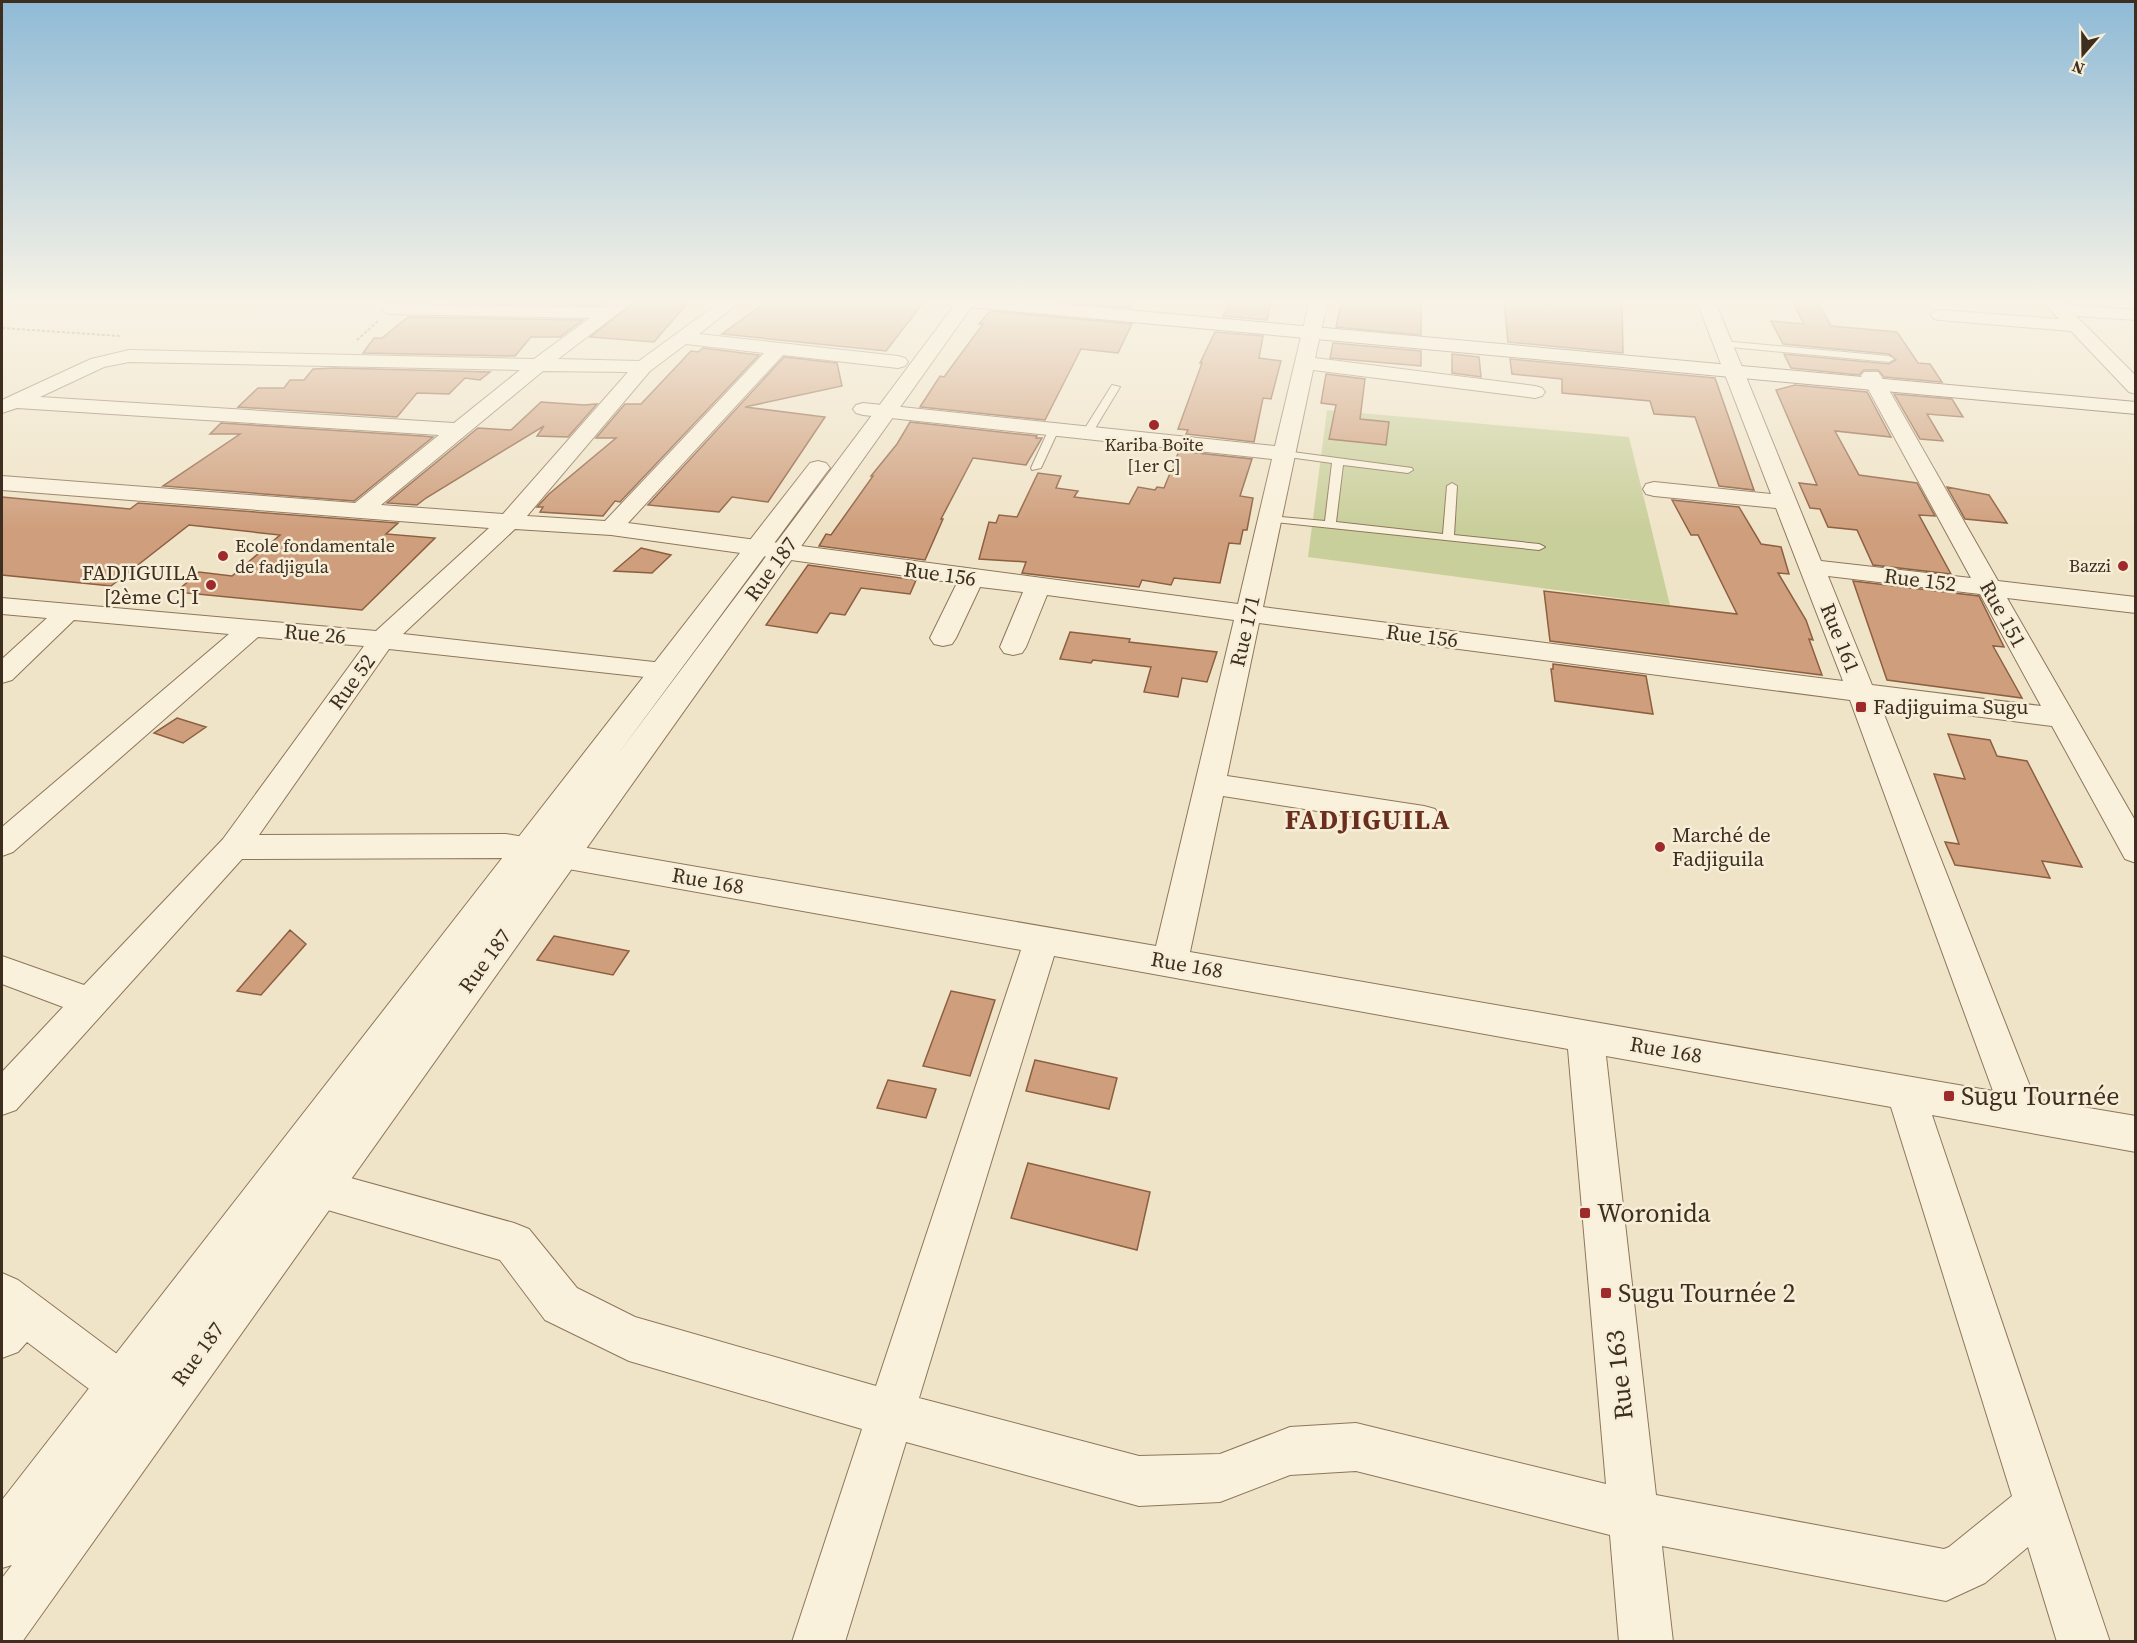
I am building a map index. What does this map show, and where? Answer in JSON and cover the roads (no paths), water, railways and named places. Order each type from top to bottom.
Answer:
[{"type":"street","points":[[7,404],[70,376]]},
{"type":"street","points":[[360,511],[525,376]]},
{"type":"street","name":"Rue 52","points":[[2,1098],[234,847],[382,640],[508,522],[635,376]]},
{"type":"street","points":[[611,528],[753,376]]},
{"type":"street","name":"Rue 187","points":[[875,410],[891,376]]},
{"type":"street","name":"Rue 187","points":[[2,1623],[299,1183],[901,376]]},
{"type":"street","name":"Rue 171","points":[[1170,962],[1302,376]]},
{"type":"street","points":[[1406,376],[1535,392]]},
{"type":"street","name":"Rue 161","points":[[1736,376],[1861,692],[2021,1114]]},
{"type":"street","name":"Rue 151","points":[[1880,376],[1989,588],[2061,718],[2124,812],[2136,851]]},
{"type":"street","points":[[1899,376],[2136,408]]},
{"type":"street","points":[[1904,376],[2136,400]]},
{"type":"street","points":[[2124,376],[2136,388]]},
{"type":"street","points":[[7,404],[459,430]]},
{"type":"street","points":[[875,410],[1285,454]]},
{"type":"street","name":"Rue 156","points":[[2,483],[611,528],[1038,587],[2061,718]]},
{"type":"street","points":[[1654,489],[1786,502]]},
{"type":"street","name":"Rue 187","points":[[545,852],[663,671],[770,551]]},
{"type":"street","name":"Rue 152","points":[[1811,567],[2136,605]]},
{"type":"street","points":[[944,638],[972,578]]},
{"type":"street","points":[[1013,647],[1038,587]]},
{"type":"street","name":"Rue 26","points":[[2,606],[382,640],[663,671]]},
{"type":"street","points":[[2,674],[69,612]]},
{"type":"street","points":[[2,844],[252,628]]},
{"type":"street","points":[[1210,784],[1424,817]]},
{"type":"street","name":"Rue 168","points":[[234,847],[506,846],[2136,1134]]},
{"type":"street","points":[[818,1641],[1042,940]]},
{"type":"street","points":[[2,970],[91,1002]]},
{"type":"street","name":"Rue 163","points":[[1584,1036],[1646,1641]]},
{"type":"street","points":[[1906,1094],[2084,1641]]},
{"type":"street","name":"Rue 187","points":[[2,1542],[121,1385],[299,1183]]},
{"type":"street","points":[[299,1183],[514,1243],[561,1304],[629,1338],[891,1414],[1139,1481],[1220,1478],[1290,1451],[1356,1447],[1634,1516],[1946,1575],[1967,1565],[2040,1505]]},
{"type":"street","points":[[9,1314],[121,1385]]},
{"type":"lane","points":[[1087,433],[1115,387]]},
{"type":"lane","points":[[1036,468],[1054,429]]},
{"type":"lane","points":[[1285,454],[1408,470]]},
{"type":"lane","points":[[1330,525],[1338,460]]},
{"type":"lane","points":[[1448,538],[1452,486]]},
{"type":"lane","points":[[1270,519],[1539,547]]},
{"type":"place","name":"Kariba Boïte [1er C]","points":[[1154,425]]},
{"type":"place","name":"Ecole fondamentale de fadjigula","points":[[223,556]]},
{"type":"place","name":"Bazzi","points":[[2123,566]]},
{"type":"place","name":"FADJIGUILA [2ème C] I","points":[[211,585]]},
{"type":"place","name":"Fadjiguima Sugu","points":[[1861,707]]},
{"type":"place","name":"Marché de Fadjiguila","points":[[1660,847]]},
{"type":"place","name":"Sugu Tournée","points":[[1949,1096]]},
{"type":"place","name":"Woronida","points":[[1585,1213]]},
{"type":"place","name":"Sugu Tournée 2","points":[[1606,1293]]},
{"type":"district","name":"FADJIGUILA","points":[[1368,820]]}]
